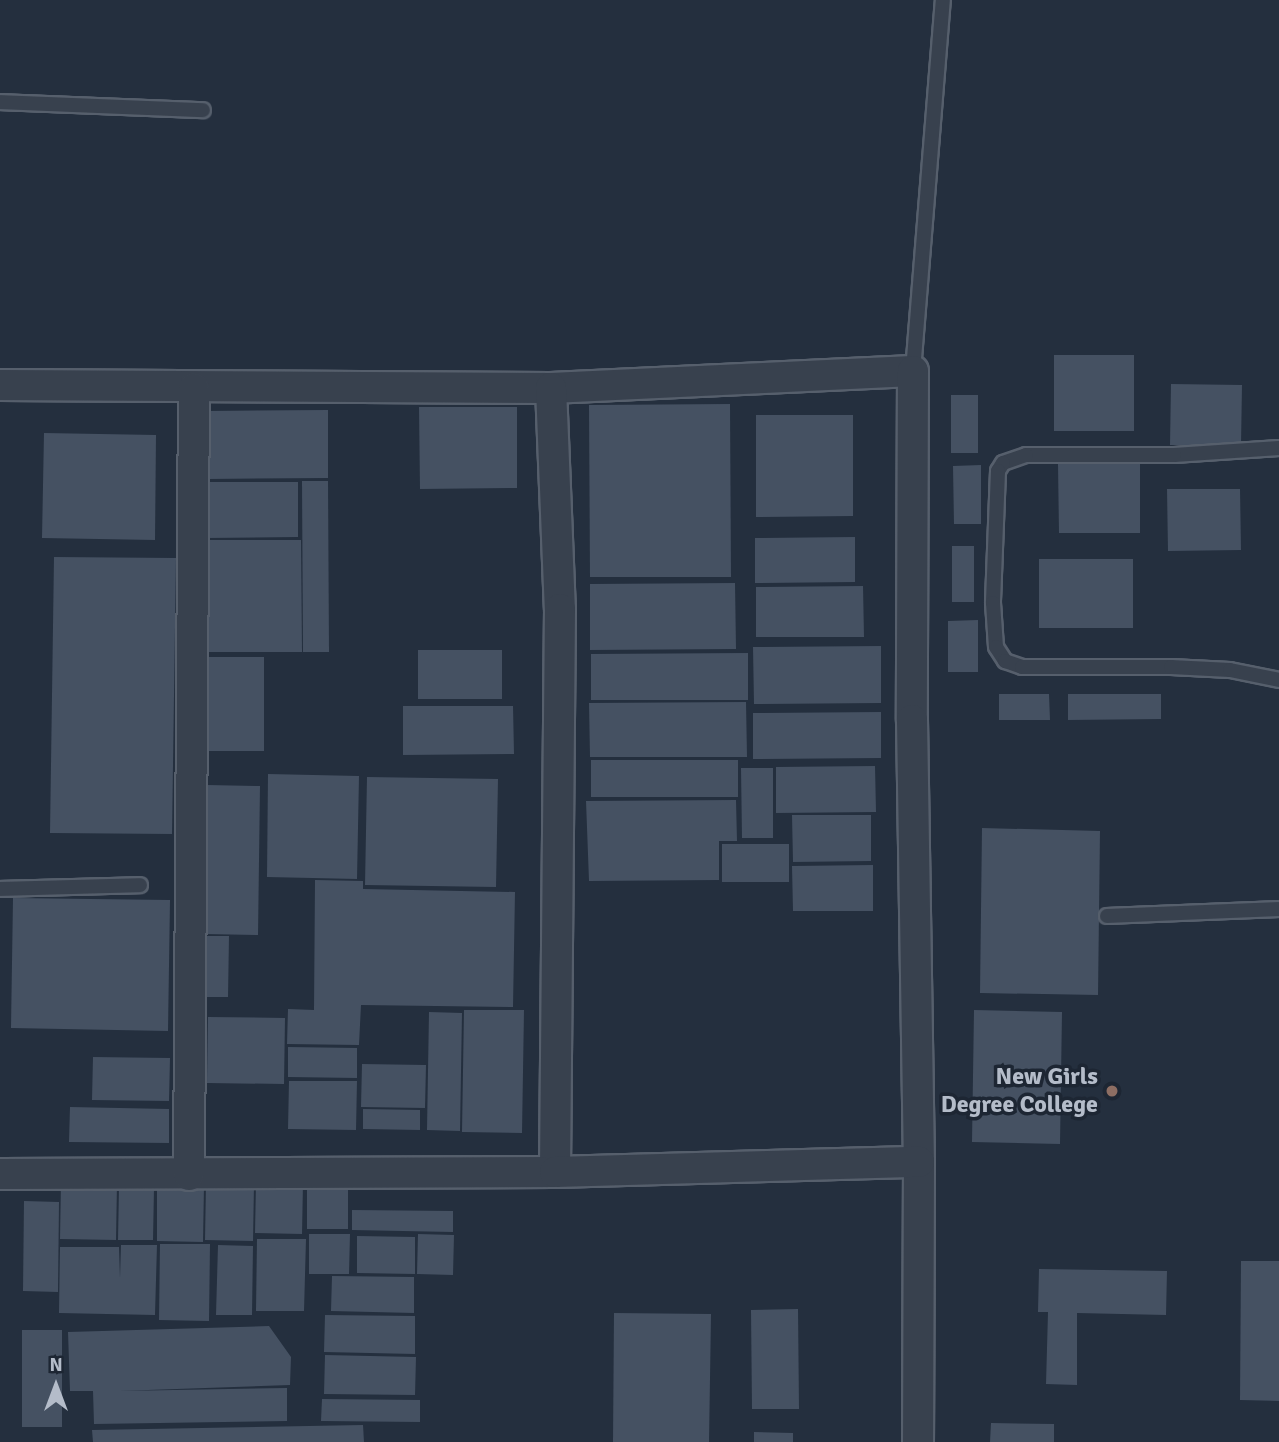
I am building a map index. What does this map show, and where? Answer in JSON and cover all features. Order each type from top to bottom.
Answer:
[{"type":"street","points":[[0,385],[551,388],[913,371],[912,720],[919,1162],[918,1442]]},
{"type":"street","points":[[189,1175],[194,388]]},
{"type":"street","points":[[551,388],[560,609],[555,1172]]},
{"type":"street","points":[[0,1174],[555,1172],[919,1162]]},
{"type":"lane","points":[[913,371],[943,0]]},
{"type":"lane","points":[[0,102],[203,110]]},
{"type":"lane","points":[[1279,448],[1174,456],[1026,455],[1003,463],[998,471],[993,603],[996,647],[1005,661],[1022,667],[1171,667],[1230,670],[1279,680]]},
{"type":"lane","points":[[0,889],[140,885]]},
{"type":"lane","points":[[1107,915],[1279,909]]},
{"type":"building","points":[[1054,355],[1134,355],[1134,431],[1054,431]]},
{"type":"building","points":[[1171,384],[1242,385],[1241,445],[1170,445]]},
{"type":"building","points":[[951,395],[978,395],[978,453],[951,453]]},
{"type":"building","points":[[730,404],[731,577],[590,577],[589,405]]},
{"type":"building","points":[[419,407],[517,407],[517,488],[420,489]]},
{"type":"building","points":[[328,410],[328,478],[208,479],[208,411]]},
{"type":"building","points":[[756,415],[853,415],[853,516],[756,517]]},
{"type":"building","points":[[44,433],[156,435],[155,540],[42,538]]},
{"type":"building","points":[[1058,464],[1140,464],[1140,533],[1059,533]]},
{"type":"building","points":[[981,465],[981,524],[954,524],[953,466]]},
{"type":"building","points":[[302,481],[328,481],[329,652],[303,652]]},
{"type":"building","points":[[207,482],[298,482],[298,537],[207,538]]},
{"type":"building","points":[[1167,489],[1240,489],[1241,550],[1168,551]]},
{"type":"building","points":[[855,537],[855,582],[755,583],[755,538]]},
{"type":"building","points":[[205,540],[301,540],[302,652],[205,652]]},
{"type":"building","points":[[952,546],[974,546],[974,602],[952,602]]},
{"type":"building","points":[[54,557],[176,558],[172,834],[50,833]]},
{"type":"building","points":[[1039,559],[1133,559],[1133,628],[1039,628]]},
{"type":"building","points":[[735,583],[736,649],[590,650],[590,584]]},
{"type":"building","points":[[863,586],[864,637],[756,637],[756,587]]},
{"type":"building","points":[[978,620],[978,672],[948,672],[948,621]]},
{"type":"building","points":[[881,646],[881,703],[754,704],[753,647]]},
{"type":"building","points":[[418,650],[502,650],[502,699],[418,699]]},
{"type":"building","points":[[748,653],[748,700],[591,700],[591,654]]},
{"type":"building","points":[[205,657],[264,657],[264,751],[205,751]]},
{"type":"building","points":[[999,694],[1049,694],[1050,720],[999,720]]},
{"type":"building","points":[[1068,694],[1161,694],[1161,719],[1068,720]]},
{"type":"building","points":[[746,702],[747,757],[590,757],[589,703]]},
{"type":"building","points":[[403,706],[513,706],[514,754],[403,755]]},
{"type":"building","points":[[881,712],[881,758],[753,759],[753,713]]},
{"type":"building","points":[[591,760],[738,760],[738,797],[591,797]]},
{"type":"building","points":[[875,766],[876,812],[776,813],[776,767]]},
{"type":"building","points":[[741,768],[773,768],[773,838],[742,838]]},
{"type":"building","points":[[268,774],[359,776],[357,879],[267,877]]},
{"type":"building","points":[[367,777],[498,779],[496,887],[365,885]]},
{"type":"building","points":[[207,785],[260,786],[258,935],[205,934]]},
{"type":"building","points":[[736,800],[737,841],[719,841],[719,880],[589,881],[586,801]]},
{"type":"building","points":[[792,815],[871,815],[871,861],[793,862]]},
{"type":"building","points":[[982,828],[1100,831],[1098,995],[980,993]]},
{"type":"building","points":[[722,844],[789,844],[789,882],[722,882]]},
{"type":"building","points":[[873,865],[873,911],[793,911],[792,866]]},
{"type":"building","points":[[315,880],[363,881],[363,889],[515,892],[513,1007],[361,1005],[359,1045],[287,1044],[288,1009],[314,1010]]},
{"type":"building","points":[[13,898],[170,900],[168,1031],[11,1028]]},
{"type":"building","points":[[207,936],[229,936],[228,997],[206,997]]},
{"type":"building","points":[[464,1010],[524,1010],[522,1133],[462,1132]]},
{"type":"building","points":[[974,1010],[1062,1012],[1060,1144],[972,1142]]},
{"type":"building","points":[[429,1012],[462,1013],[460,1131],[427,1130]]},
{"type":"building","points":[[208,1017],[285,1018],[284,1084],[207,1083]]},
{"type":"building","points":[[288,1047],[357,1048],[357,1078],[288,1077]]},
{"type":"building","points":[[93,1057],[170,1058],[169,1101],[92,1100]]},
{"type":"building","points":[[362,1064],[426,1065],[425,1108],[361,1107]]},
{"type":"building","points":[[289,1081],[357,1081],[356,1130],[288,1129]]},
{"type":"building","points":[[70,1107],[169,1109],[169,1143],[69,1142]]},
{"type":"building","points":[[363,1109],[420,1110],[420,1130],[363,1129]]},
{"type":"building","points":[[307,1177],[348,1178],[348,1229],[307,1229]]},
{"type":"building","points":[[61,1182],[117,1183],[116,1240],[60,1239]]},
{"type":"building","points":[[256,1182],[303,1183],[302,1234],[255,1233]]},
{"type":"building","points":[[206,1183],[254,1184],[253,1241],[205,1240]]},
{"type":"building","points":[[157,1184],[204,1185],[203,1242],[157,1241]]},
{"type":"building","points":[[119,1187],[154,1188],[153,1240],[118,1240]]},
{"type":"building","points":[[24,1201],[59,1202],[58,1292],[23,1291]]},
{"type":"building","points":[[352,1210],[453,1211],[453,1232],[352,1230]]},
{"type":"building","points":[[309,1234],[350,1234],[349,1274],[309,1274]]},
{"type":"building","points":[[418,1234],[454,1235],[453,1275],[417,1274]]},
{"type":"building","points":[[357,1236],[415,1237],[415,1274],[357,1273]]},
{"type":"building","points":[[257,1239],[306,1239],[304,1311],[256,1311]]},
{"type":"building","points":[[160,1244],[210,1244],[209,1321],[159,1320]]},
{"type":"building","points":[[121,1245],[157,1245],[155,1315],[59,1313],[60,1247],[119,1247],[120,1278]]},
{"type":"building","points":[[218,1245],[253,1246],[252,1315],[216,1315]]},
{"type":"building","points":[[1241,1261],[1279,1261],[1279,1401],[1240,1400]]},
{"type":"building","points":[[1039,1269],[1167,1271],[1166,1315],[1077,1313],[1077,1385],[1046,1384],[1048,1312],[1038,1312]]},
{"type":"building","points":[[332,1276],[414,1277],[414,1313],[331,1311]]},
{"type":"building","points":[[798,1309],[799,1409],[752,1409],[751,1310]]},
{"type":"building","points":[[614,1313],[711,1314],[709,1442],[613,1442]]},
{"type":"building","points":[[325,1315],[415,1316],[415,1354],[324,1352]]},
{"type":"building","points":[[269,1326],[291,1357],[290,1385],[119,1391],[287,1388],[287,1421],[94,1424],[93,1391],[70,1391],[68,1332]]},
{"type":"building","points":[[22,1330],[62,1330],[62,1427],[22,1427]]},
{"type":"building","points":[[325,1355],[416,1357],[415,1395],[324,1394]]},
{"type":"building","points":[[322,1399],[420,1400],[420,1422],[321,1421]]},
{"type":"building","points":[[991,1423],[1054,1424],[1054,1442],[990,1442]]},
{"type":"building","points":[[363,1425],[364,1442],[93,1442],[92,1430]]},
{"type":"building","points":[[754,1432],[793,1433],[793,1442],[754,1442]]},
{"type":"place","name":"New Girls Degree College","points":[[1112,1091]]}]
